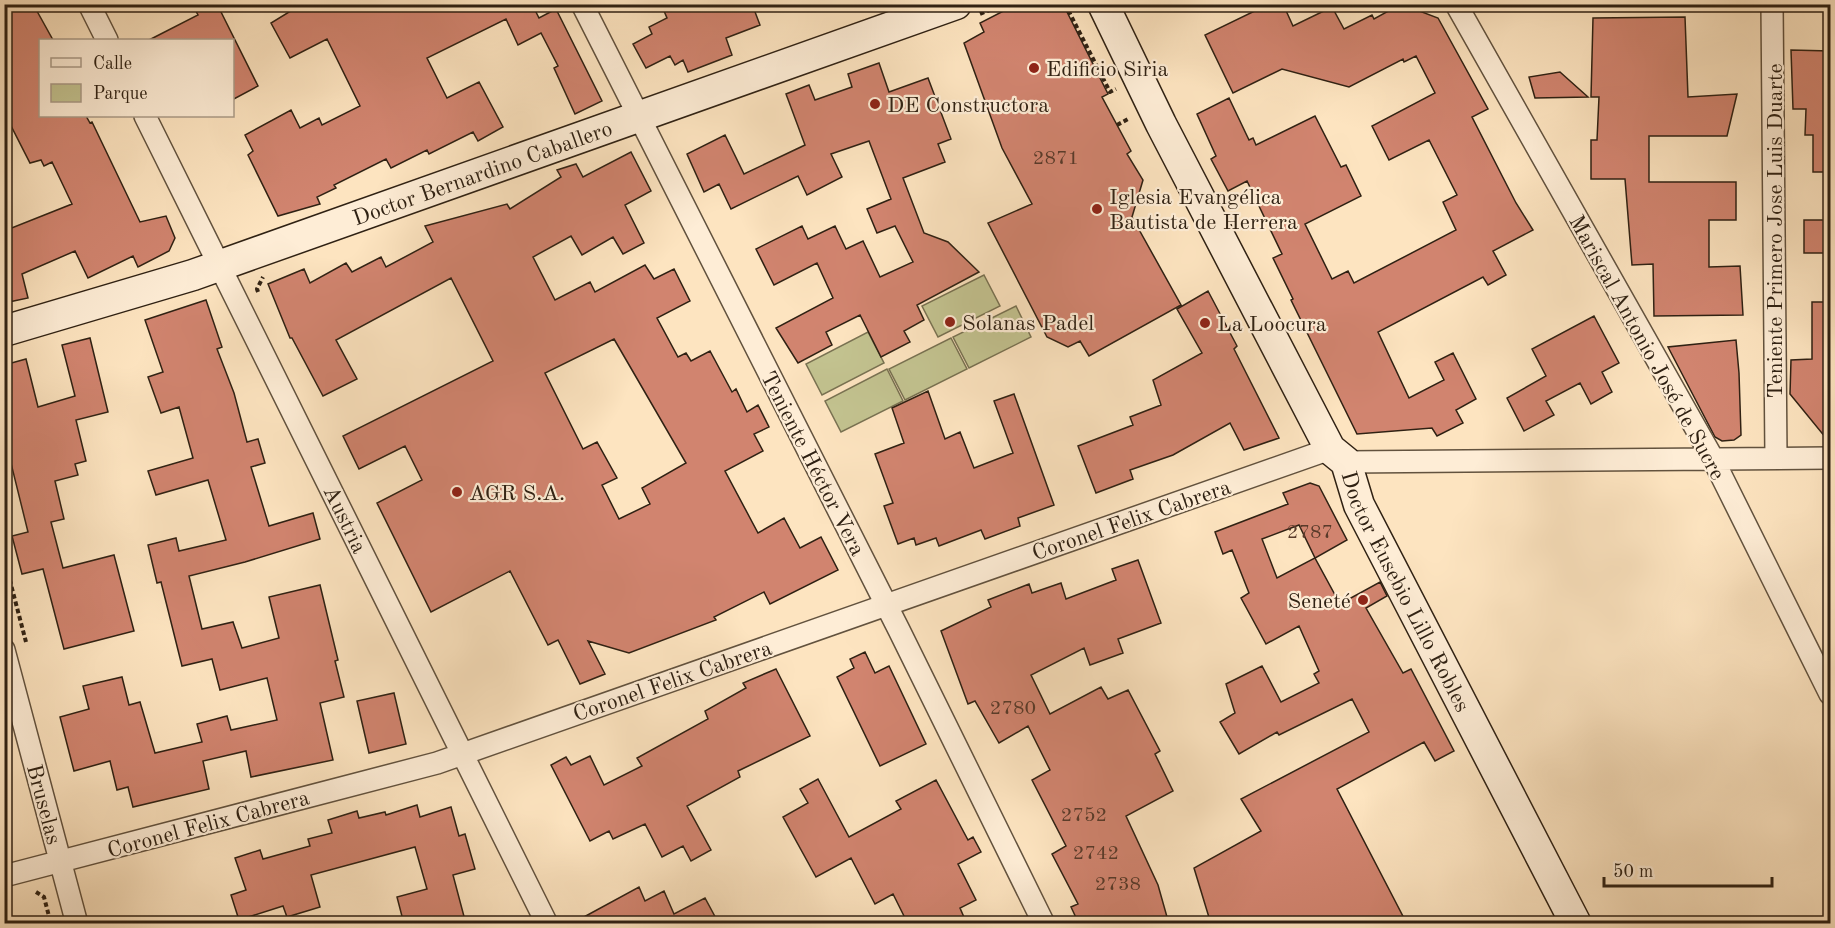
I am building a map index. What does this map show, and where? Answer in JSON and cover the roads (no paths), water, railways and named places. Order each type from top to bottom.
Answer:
[{"type":"main road","name":"Doctor Eusebio Lillo Robles","points":[[1103,4],[1161,124],[1338,456],[1359,505],[1576,924]]},
{"type":"main road","name":"Doctor Bernardino Caballero","points":[[4,331],[220,266],[639,117],[964,11]]},
{"type":"street","points":[[89,4],[106,39]]},
{"type":"street","name":"Teniente Héctor Vera","points":[[582,4],[887,605],[1044,924]]},
{"type":"street","name":"Mariscal Antonio José de Sucre","points":[[1456,4],[1712,457],[1830,694]]},
{"type":"street","name":"Teniente Primero Jose Luis Duarte","points":[[1772,4],[1776,458]]},
{"type":"street","name":"Austria","points":[[146,117],[547,924]]},
{"type":"street","name":"Coronel Felix Cabrera","points":[[4,876],[463,754],[887,605],[1338,456],[1830,458]]},
{"type":"street","name":"Bruselas","points":[[4,650],[77,924]]},
{"type":"place","name":"Edificio Siria","points":[[1034,68]]},
{"type":"place","name":"DE Constructora","points":[[875,104]]},
{"type":"place","name":"Iglesia Evangélica Bautista de Herrera","points":[[1097,209]]},
{"type":"place","name":"Solanas Padel","points":[[950,322]]},
{"type":"place","name":"La Loocura","points":[[1205,323]]},
{"type":"place","name":"AGR S.A.","points":[[457,492]]},
{"type":"place","name":"Seneté","points":[[1363,600]]}]
